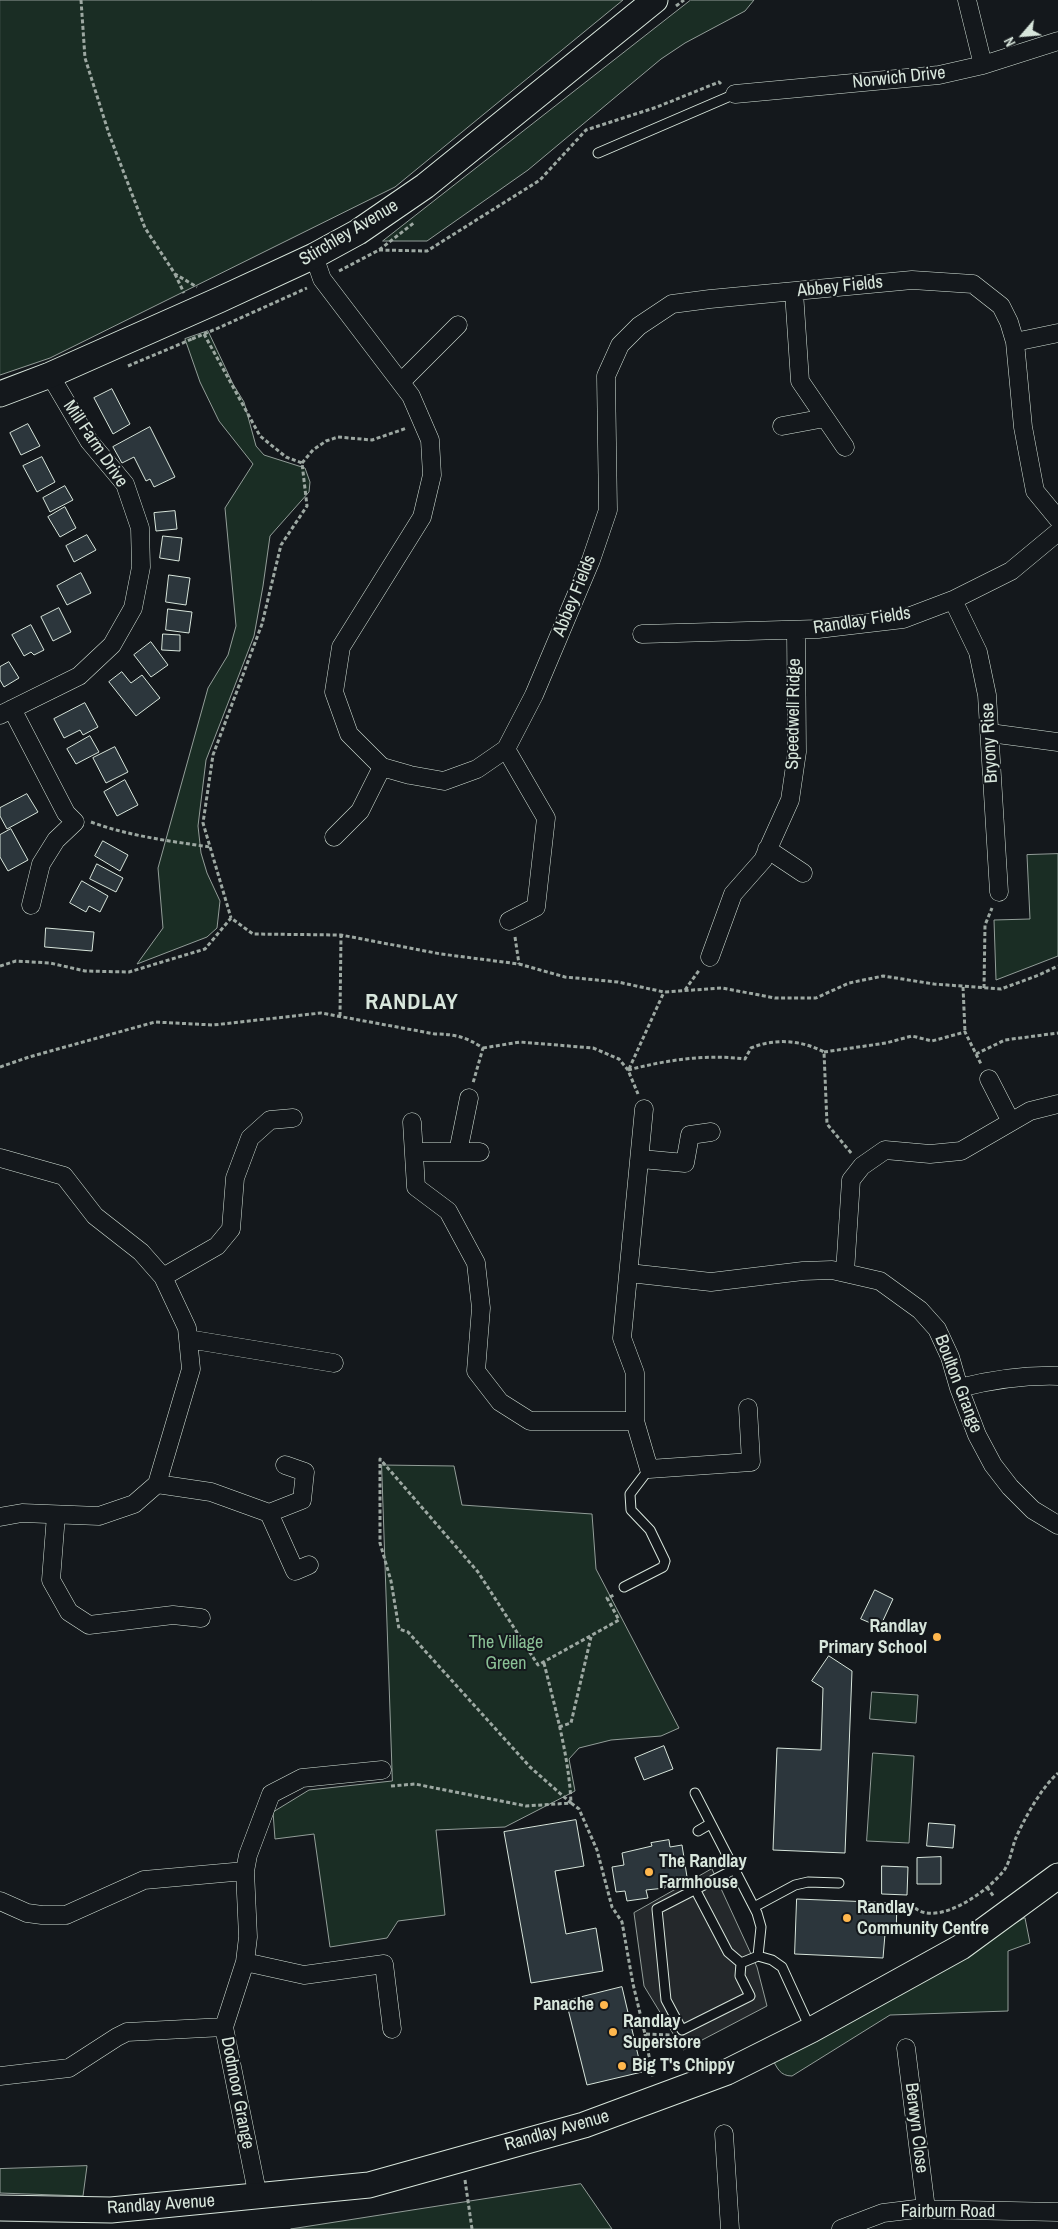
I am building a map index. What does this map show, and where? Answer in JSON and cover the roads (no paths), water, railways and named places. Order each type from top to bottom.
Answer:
[{"type":"street","name":"Stirchley Avenue","points":[[0,394],[50,375],[219,300],[314,256],[358,232],[425,186],[655,0]]},
{"type":"street","points":[[967,0],[982,65]]},
{"type":"street","name":"Norwich Drive","points":[[736,94],[939,75],[982,65],[1058,41]]},
{"type":"street","name":"Abbey Fields","points":[[314,256],[322,279],[411,396],[425,424],[430,440],[432,475],[422,517],[341,647],[334,692],[349,734],[382,767],[410,775],[444,781],[477,769],[506,749],[537,686],[590,560],[608,510],[606,376],[620,345],[639,326],[672,304],[912,280],[973,284],[1001,306],[1009,322],[1015,342],[1023,427],[1035,491],[1058,519]]},
{"type":"street","points":[[794,292],[800,382],[845,447]]},
{"type":"street","points":[[401,382],[458,326]]},
{"type":"street","points":[[1015,342],[1058,333]]},
{"type":"street","name":"Mill Farm Drive","points":[[6,712],[79,676],[112,645],[133,608],[141,567],[140,528],[125,484],[89,441],[50,375]]},
{"type":"street","points":[[782,426],[825,418]]},
{"type":"street","name":"Randlay Fields","points":[[642,634],[818,629],[903,619],[953,600],[1011,571],[1058,532]]},
{"type":"street","name":"Bryony Rise","points":[[953,600],[978,652],[988,695],[999,892]]},
{"type":"street","name":"Speedwell Ridge","points":[[710,957],[733,894],[762,860],[790,800],[797,752],[796,630]]},
{"type":"street","points":[[6,712],[66,813],[75,822],[56,840],[40,864],[31,905]]},
{"type":"street","points":[[990,733],[1058,742]]},
{"type":"street","points":[[506,749],[546,818],[536,907],[510,920]]},
{"type":"street","points":[[334,837],[360,811],[382,767]]},
{"type":"street","points":[[767,849],[804,873]]},
{"type":"street","points":[[989,1079],[1010,1120]]},
{"type":"street","points":[[458,1152],[469,1098]]},
{"type":"street","points":[[845,1272],[851,1180],[862,1166],[885,1150],[930,1154],[961,1151],[1010,1120],[1030,1111],[1058,1104]]},
{"type":"street","points":[[644,1109],[622,1338],[635,1374],[635,1421],[649,1469],[751,1462],[748,1408]]},
{"type":"street","points":[[163,1277],[217,1246],[231,1229],[235,1178],[250,1138],[270,1120],[292,1118]]},
{"type":"street","points":[[412,1122],[416,1187],[448,1211],[476,1262],[482,1308],[476,1371],[500,1402],[530,1422],[635,1421]]},
{"type":"street","points":[[640,1159],[685,1163],[690,1135],[711,1132]]},
{"type":"street","points":[[414,1152],[480,1152]]},
{"type":"street","points":[[0,1158],[64,1176],[95,1216],[141,1252],[163,1277],[187,1328],[190,1369],[157,1484],[134,1504],[99,1516],[22,1513],[0,1517]]},
{"type":"street","name":"Boulton Grange","points":[[629,1273],[711,1282],[803,1271],[845,1272],[880,1281],[920,1310],[937,1329],[944,1342],[977,1435],[993,1464],[1010,1487],[1033,1510],[1058,1525]]},
{"type":"street","points":[[188,1339],[334,1363]]},
{"type":"street","points":[[959,1388],[1034,1376],[1058,1376]]},
{"type":"street","points":[[157,1484],[211,1492],[269,1513],[302,1500],[305,1472],[285,1465]]},
{"type":"street","points":[[269,1513],[296,1571],[309,1565]]},
{"type":"street","points":[[56,1515],[51,1580],[70,1612],[89,1625],[173,1614],[202,1618]]},
{"type":"street","name":"Dodmoor Grange","points":[[258,2197],[224,2027],[246,1962],[248,1937],[245,1871],[253,1839],[271,1794],[302,1778],[382,1770]]},
{"type":"street","points":[[0,1901],[42,1916],[66,1915],[144,1880],[245,1871]]},
{"type":"street","name":"Randlay Avenue","points":[[0,2208],[111,2210],[369,2185],[584,2125],[727,2072],[811,2030],[961,1947],[1058,1876]]},
{"type":"street","points":[[246,1962],[304,1975],[384,1964],[392,2029]]},
{"type":"street","points":[[0,2076],[69,2068],[127,2032],[224,2027]]},
{"type":"street","name":"Berwyn Close","points":[[906,2048],[926,2209]]},
{"type":"street","points":[[724,2134],[730,2229]]},
{"type":"street","name":"Fairburn Road","points":[[841,2229],[860,2226],[883,2213],[926,2209],[1058,2212]]},
{"type":"lane","points":[[598,153],[736,94]]},
{"type":"lane","points":[[624,1587],[663,1567],[665,1561],[650,1530],[631,1510],[630,1494],[649,1469]]},
{"type":"lane","points":[[695,1793],[754,1907],[761,1927],[758,1956]]},
{"type":"lane","points":[[698,1831],[710,1824]]},
{"type":"lane","points":[[735,1869],[656,1910],[666,2000],[682,2030],[750,1996],[740,1976],[741,1963]]},
{"type":"lane","points":[[754,1907],[795,1885],[808,1882],[839,1883]]},
{"type":"lane","points":[[695,1889],[728,1952],[741,1963]]},
{"type":"lane","points":[[741,1963],[758,1956],[772,1960],[782,1967],[811,2030]]},
{"type":"place","name":"Randlay Primary School","points":[[937,1637]]},
{"type":"place","name":"The Randlay Farmhouse","points":[[649,1872]]},
{"type":"place","name":"Randlay Community Centre","points":[[847,1918]]},
{"type":"place","name":"Panache","points":[[604,2005]]},
{"type":"place","name":"Randlay Superstore","points":[[613,2032]]},
{"type":"place","name":"Big T's Chippy","points":[[622,2066]]},
{"type":"district","name":"RANDLAY","points":[[412,1003]]},
{"type":"park label","name":"The Village Green","points":[[506,1654]]}]
